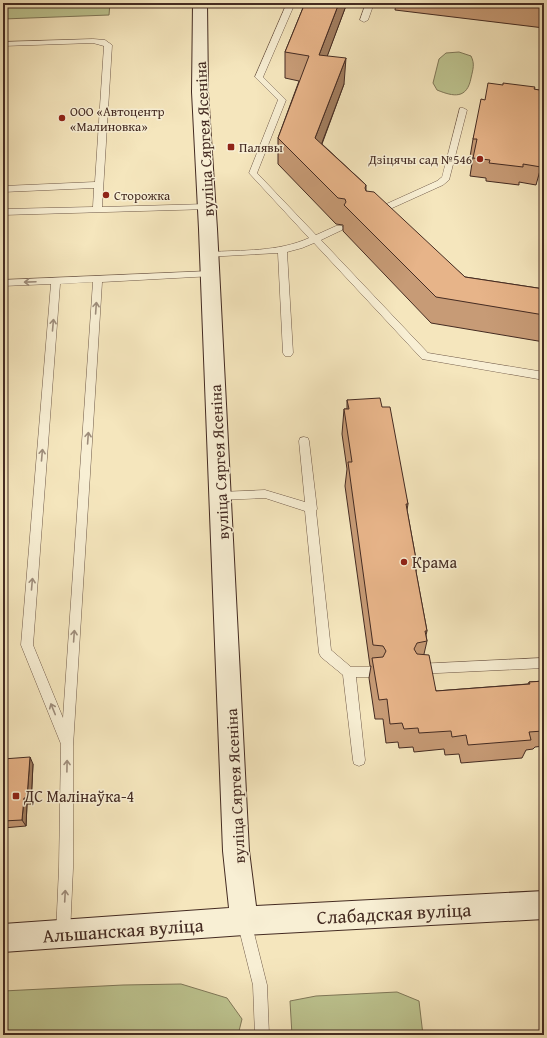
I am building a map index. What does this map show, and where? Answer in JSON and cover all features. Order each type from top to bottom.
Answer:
[{"type":"main road","name":"вуліца Сяргея Ясеніна","points":[[200,3],[200,92],[210,265],[236,851],[244,921]]},
{"type":"main road","name":"Слабадская вуліца","points":[[244,921],[544,905]]},
{"type":"main road","name":"Альшанская вуліца","points":[[3,938],[63,935],[244,921]]},
{"type":"lane","points":[[291,3],[260,77],[282,100],[252,173],[424,356],[544,376]]},
{"type":"lane","points":[[364,20],[370,3]]},
{"type":"lane","points":[[3,44],[93,41],[102,42],[108,45],[97,210]]},
{"type":"lane","points":[[368,215],[440,184],[446,178],[463,110]]},
{"type":"lane","points":[[3,189],[99,186]]},
{"type":"lane","points":[[3,212],[207,207]]},
{"type":"lane","points":[[3,283],[98,279],[210,265],[299,246],[339,228]]},
{"type":"lane","points":[[282,250],[288,353]]},
{"type":"lane","points":[[63,935],[66,868],[67,746],[98,279]]},
{"type":"lane","points":[[56,281],[27,645],[67,746]]},
{"type":"lane","points":[[304,441],[312,509],[325,653],[348,672],[375,672]]},
{"type":"lane","points":[[220,496],[265,494],[312,509]]},
{"type":"lane","points":[[416,669],[544,663]]},
{"type":"lane","points":[[348,672],[359,760]]},
{"type":"lane","points":[[244,921],[260,985],[262,1035]]},
{"type":"green space","points":[[3,3],[110,3],[109,15],[3,19]]},
{"type":"green space","points":[[459,52],[471,56],[473,62],[469,85],[463,93],[454,95],[437,90],[433,83],[439,59],[446,53]]},
{"type":"green space","points":[[181,984],[227,998],[242,1019],[238,1035],[3,1035],[3,991],[123,985]]},
{"type":"green space","points":[[397,992],[419,1001],[423,1035],[292,1035],[290,1001],[316,996]]},
{"type":"building","points":[[305,3],[339,3],[319,55],[346,58],[315,138],[366,185],[366,191],[374,192],[465,277],[544,289],[544,315],[436,297],[344,205],[346,202],[345,199],[338,198],[278,138],[309,56],[285,52]]},
{"type":"building","points":[[488,83],[503,85],[503,83],[535,87],[534,89],[544,91],[544,149],[541,167],[523,164],[523,167],[489,163],[490,160],[473,158],[477,139],[473,139],[481,99],[485,100]]},
{"type":"building","points":[[380,398],[382,407],[390,407],[408,504],[406,504],[417,565],[415,566],[427,631],[425,631],[427,641],[417,643],[414,649],[417,654],[429,655],[436,691],[530,684],[529,682],[544,681],[544,728],[543,731],[529,732],[531,740],[468,745],[466,735],[452,737],[451,731],[419,733],[418,728],[404,729],[402,723],[390,724],[387,699],[379,700],[372,658],[383,657],[386,651],[383,646],[373,645],[348,462],[352,462],[344,409],[349,409],[347,400]]},
{"type":"building","points":[[30,757],[27,798],[24,798],[22,820],[3,821],[3,759]]},
{"type":"place","name":"ООО «Автоцентр «Малиновка»","points":[[62,118]]},
{"type":"place","name":"Палявы","points":[[231,147]]},
{"type":"place","name":"Дзіцячы сад №546","points":[[480,159]]},
{"type":"place","name":"Сторожка","points":[[106,195]]},
{"type":"place","name":"Крама","points":[[404,562]]},
{"type":"place","name":"ДС Малінаўка-4","points":[[16,796]]}]
